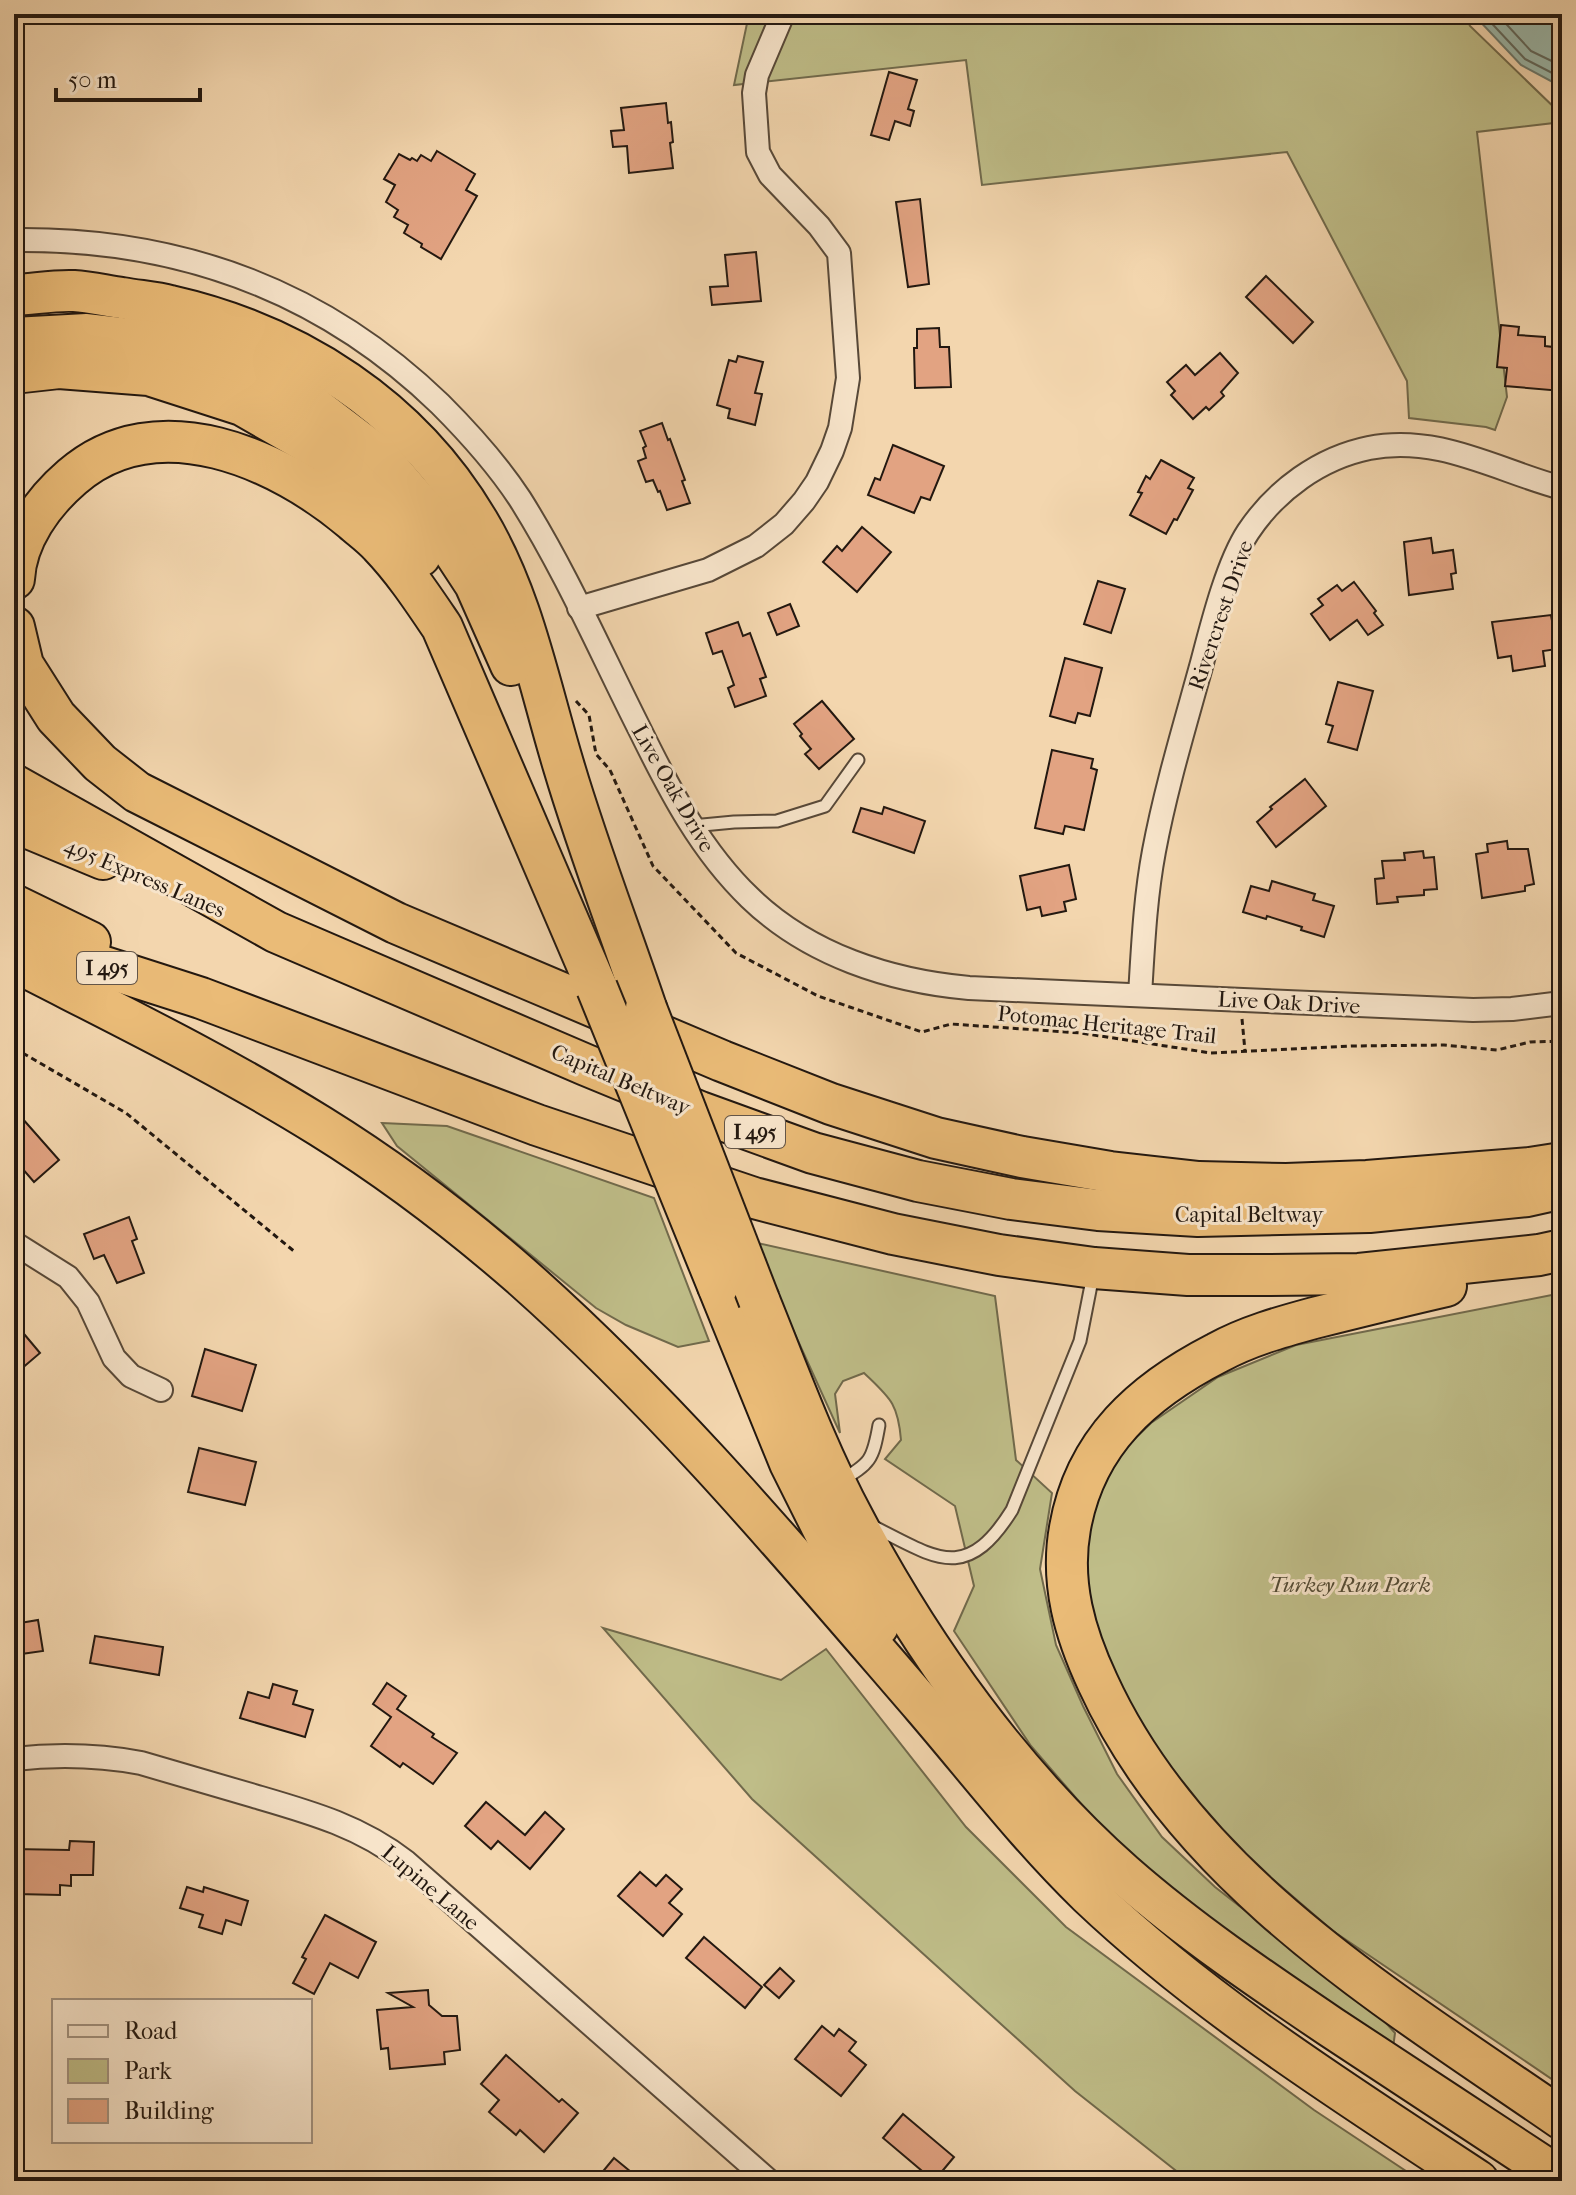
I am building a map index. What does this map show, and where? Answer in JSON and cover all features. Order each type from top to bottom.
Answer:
[{"type":"highway","points":[[14,295],[74,291],[168,305],[216,318],[294,350],[336,374],[383,408],[419,443],[478,522],[504,575],[533,656],[564,768],[646,1008]]},
{"type":"highway","points":[[14,338],[87,334],[166,343],[238,364],[303,399],[378,456],[433,520],[475,584],[513,668],[818,1446],[893,1589],[927,1642],[996,1739],[1075,1827],[1123,1873],[1241,1967],[1562,2179]]},
{"type":"highway","points":[[14,373],[59,368],[149,375],[242,405],[326,453],[385,512],[425,563],[458,622],[597,988]]},
{"type":"highway","points":[[14,579],[30,525],[52,494],[78,472],[106,455],[133,446],[189,442],[266,464],[293,478],[333,505],[379,543],[414,586],[442,627],[597,988],[790,1463],[867,1609],[907,1673],[968,1758]]},
{"type":"highway","points":[[14,627],[23,665],[56,717],[100,763],[137,792],[396,923],[831,1104],[936,1138],[1022,1157],[1110,1172],[1199,1182],[1286,1184],[1367,1181],[1562,1163]]},
{"type":"highway","name":"Capital Beltway","points":[[14,785],[276,932],[700,1112],[813,1153],[918,1181],[1055,1205],[1198,1216],[1369,1212],[1527,1196],[1562,1189]]},
{"type":"highway","name":"495 Express Lanes","points":[[14,822],[276,932]]},
{"type":"highway","points":[[14,905],[201,998]]},
{"type":"highway","name":"I 495","points":[[14,938],[201,998],[537,1125],[754,1198],[893,1234],[984,1252],[1094,1268],[1188,1275],[1359,1274],[1562,1250]]},
{"type":"highway","points":[[14,961],[250,1084],[324,1128],[424,1196],[520,1275],[682,1431],[1024,1826],[1132,1934],[1194,1986],[1322,2078],[1478,2181]]},
{"type":"highway","points":[[1562,1257],[1252,1336],[1169,1381],[1115,1427],[1098,1452],[1073,1511],[1065,1550],[1072,1616],[1087,1660],[1109,1708],[1167,1799],[1197,1834],[1235,1873],[1336,1961],[1562,2119]]},
{"type":"street","points":[[579,608],[708,570],[756,546],[784,524],[804,501],[817,482],[840,428],[848,378],[839,253],[819,226],[770,175],[758,152],[754,93],[757,75],[783,14]]},
{"type":"street","name":"Live Oak Drive","points":[[14,240],[60,239],[112,244],[212,266],[267,287],[336,322],[386,355],[417,381],[470,435],[518,497],[546,542],[691,826],[726,873],[752,900],[808,941],[863,966],[947,986],[1473,1010],[1562,1003]]},
{"type":"street","name":"Rivercrest Drive","points":[[1140,995],[1144,916],[1153,853],[1172,772],[1232,565],[1248,532],[1274,499],[1303,475],[1339,457],[1370,448],[1401,445],[1451,450],[1562,488]]},
{"type":"street","points":[[14,1243],[68,1277],[88,1302],[114,1358],[131,1376],[161,1390]]},
{"type":"street","name":"Lupine Lane","points":[[14,1759],[73,1755],[111,1757],[141,1763],[318,1814],[377,1841],[406,1862],[769,2181]]},
{"type":"lane","points":[[691,826],[777,821],[825,806],[858,760]]},
{"type":"lane","points":[[879,1425],[870,1460],[858,1471],[844,1500],[918,1548],[953,1559],[967,1556],[989,1540],[1012,1510],[1080,1341],[1094,1268]]},
{"type":"path","name":"Potomac Heritage Trail","points":[[569,693],[589,715],[596,754],[610,770],[653,866],[736,953],[818,996],[922,1032],[951,1024],[1081,1033],[1211,1053],[1444,1045],[1497,1050],[1530,1042],[1562,1041]]},
{"type":"path","points":[[1241,1000],[1245,1051]]},
{"type":"path","points":[[14,1048],[126,1113],[295,1252]]},
{"type":"green space","points":[[749,14],[1464,14],[1470,26],[1562,115],[1562,122],[1477,132],[1507,397],[1495,430],[1409,418],[1407,381],[1287,152],[982,185],[966,60],[734,85]]},
{"type":"green space","points":[[382,1123],[447,1126],[654,1198],[709,1341],[678,1347],[626,1325],[596,1308],[397,1146]]},
{"type":"green space","points":[[753,1242],[995,1296],[1016,1460],[1052,1493],[1040,1569],[1056,1645],[1117,1774],[1162,1837],[1215,1887],[1378,2014],[1395,2033],[1393,2048],[1183,1901],[1096,1821],[1031,1746],[954,1631],[974,1586],[955,1506],[885,1459],[901,1440],[898,1417],[886,1395],[864,1373],[843,1381],[835,1394],[840,1433]]},
{"type":"green space","name":"Turkey Run Park","points":[[1562,1293],[1562,2086],[1333,1931],[1233,1845],[1176,1783],[1135,1719],[1099,1641],[1083,1579],[1090,1510],[1115,1458],[1151,1423],[1218,1377],[1296,1345]]},
{"type":"green space","points":[[603,1628],[781,1680],[826,1649],[966,1827],[1066,1927],[1314,2110],[1421,2181],[1189,2181],[1075,2091],[752,1799]]},
{"type":"water","points":[[1473,14],[1562,14],[1562,87],[1521,65]]},
{"type":"building","points":[[889,72],[917,80],[908,109],[914,111],[910,126],[895,121],[889,140],[871,135]]},
{"type":"building","points":[[666,103],[668,123],[671,122],[673,168],[629,173],[627,146],[613,147],[611,131],[624,130],[621,108]]},
{"type":"building","points":[[437,151],[475,174],[466,190],[477,196],[441,259],[404,233],[408,225],[394,217],[398,210],[386,202],[395,185],[384,179],[399,154],[417,161],[421,155],[431,161]]},
{"type":"building","points":[[920,199],[929,284],[908,287],[896,202]]},
{"type":"building","points":[[756,252],[761,301],[712,305],[710,287],[728,286],[725,255]]},
{"type":"building","points":[[1266,276],[1313,322],[1293,343],[1246,297]]},
{"type":"building","points":[[1501,325],[1519,327],[1518,335],[1545,337],[1545,346],[1562,348],[1562,391],[1505,386],[1507,368],[1497,367]]},
{"type":"building","points":[[939,328],[940,347],[949,347],[951,387],[915,388],[917,329]]},
{"type":"building","points":[[1220,353],[1238,373],[1221,392],[1224,396],[1193,419],[1171,395],[1175,391],[1167,382],[1186,365],[1195,375]]},
{"type":"building","points":[[738,356],[763,362],[755,393],[762,394],[755,425],[728,418],[730,409],[717,405],[729,360],[736,362]]},
{"type":"building","points":[[662,423],[685,480],[682,481],[690,503],[667,510],[653,480],[646,482],[638,461],[646,458],[643,448],[646,446],[640,431]]},
{"type":"building","points":[[893,445],[944,466],[930,500],[921,497],[914,513],[868,495],[875,478],[880,480]]},
{"type":"building","points":[[1161,460],[1194,478],[1188,488],[1193,490],[1166,534],[1130,515],[1142,493],[1138,492],[1146,476],[1150,479]]},
{"type":"building","points":[[862,527],[891,552],[857,592],[823,562],[837,546],[842,551]]},
{"type":"building","points":[[1431,538],[1433,553],[1453,550],[1456,573],[1451,574],[1453,589],[1409,595],[1404,542]]},
{"type":"building","points":[[1098,581],[1125,589],[1111,633],[1084,624]]},
{"type":"building","points":[[1354,582],[1383,625],[1368,635],[1357,620],[1330,640],[1311,614],[1323,605],[1318,599],[1337,585],[1342,591]]},
{"type":"building","points":[[790,604],[799,626],[777,635],[768,613]]},
{"type":"building","points":[[1551,615],[1557,649],[1543,651],[1545,666],[1513,671],[1511,656],[1498,658],[1492,622]]},
{"type":"building","points":[[738,622],[743,636],[750,633],[766,677],[760,679],[766,696],[735,707],[728,688],[734,685],[722,651],[713,654],[706,633]]},
{"type":"building","points":[[1065,658],[1102,668],[1090,716],[1078,713],[1075,723],[1050,716]]},
{"type":"building","points":[[1338,682],[1373,691],[1357,750],[1328,742],[1333,726],[1326,724]]},
{"type":"building","points":[[822,701],[854,739],[819,769],[805,754],[811,749],[794,724]]},
{"type":"building","points":[[1052,750],[1093,759],[1091,768],[1097,770],[1084,830],[1065,826],[1063,834],[1035,828]]},
{"type":"building","points":[[1305,779],[1326,806],[1276,847],[1257,822],[1272,809],[1270,807]]},
{"type":"building","points":[[884,807],[925,821],[914,853],[853,832],[861,808],[882,814]]},
{"type":"building","points":[[1507,841],[1508,849],[1528,849],[1534,884],[1525,886],[1525,891],[1482,898],[1476,854],[1488,852],[1487,844]]},
{"type":"building","points":[[1423,851],[1424,858],[1434,857],[1437,889],[1424,890],[1424,895],[1397,897],[1398,902],[1377,904],[1375,879],[1384,878],[1382,861],[1405,860],[1404,853]]},
{"type":"building","points":[[1069,865],[1076,899],[1064,902],[1066,911],[1042,916],[1040,907],[1027,910],[1020,876]]},
{"type":"building","points":[[1272,881],[1315,894],[1313,900],[1334,906],[1324,937],[1267,916],[1266,919],[1243,912],[1251,886],[1269,891]]},
{"type":"building","points":[[14,1109],[59,1160],[34,1182],[14,1159]]},
{"type":"building","points":[[129,1217],[137,1239],[132,1241],[144,1273],[117,1283],[104,1255],[94,1259],[84,1234]]},
{"type":"building","points":[[14,1322],[40,1353],[14,1375]]},
{"type":"building","points":[[205,1349],[256,1365],[242,1411],[192,1396]]},
{"type":"building","points":[[199,1448],[256,1462],[245,1505],[188,1492]]},
{"type":"building","points":[[38,1620],[43,1651],[14,1655],[14,1624]]},
{"type":"building","points":[[95,1636],[163,1647],[159,1675],[90,1663]]},
{"type":"building","points":[[387,1683],[406,1696],[397,1709],[457,1753],[433,1784],[403,1763],[400,1767],[371,1746],[391,1717],[373,1704]]},
{"type":"building","points":[[273,1684],[297,1691],[293,1704],[313,1710],[305,1737],[240,1718],[248,1692],[269,1698]]},
{"type":"building","points":[[486,1802],[525,1835],[545,1812],[564,1829],[530,1869],[498,1841],[491,1849],[465,1826]]},
{"type":"building","points":[[70,1841],[94,1842],[93,1875],[71,1875],[71,1886],[60,1885],[60,1895],[17,1894],[14,1849],[69,1850]]},
{"type":"building","points":[[640,1872],[656,1886],[666,1875],[682,1889],[669,1903],[682,1914],[663,1936],[618,1896]]},
{"type":"building","points":[[187,1887],[203,1892],[204,1887],[248,1901],[241,1925],[226,1920],[222,1934],[199,1927],[203,1915],[180,1908]]},
{"type":"building","points":[[325,1915],[376,1942],[358,1978],[330,1963],[314,1994],[293,1983],[306,1959],[302,1957]]},
{"type":"building","points":[[704,1937],[762,1987],[745,2008],[686,1958]]},
{"type":"building","points":[[780,1968],[794,1981],[779,1998],[764,1985]]},
{"type":"building","points":[[428,1990],[429,2005],[442,2016],[457,2016],[460,2050],[444,2052],[445,2064],[390,2069],[388,2048],[381,2049],[377,2010],[413,2007],[388,1993]]},
{"type":"building","points":[[822,2026],[834,2036],[839,2029],[856,2042],[849,2051],[866,2065],[841,2096],[795,2059]]},
{"type":"building","points":[[506,2055],[559,2102],[562,2099],[578,2113],[544,2152],[520,2130],[516,2135],[489,2112],[499,2100],[481,2084]]},
{"type":"building","points":[[903,2114],[954,2157],[934,2181],[883,2138]]},
{"type":"building","points":[[614,2158],[642,2181],[595,2181]]}]
